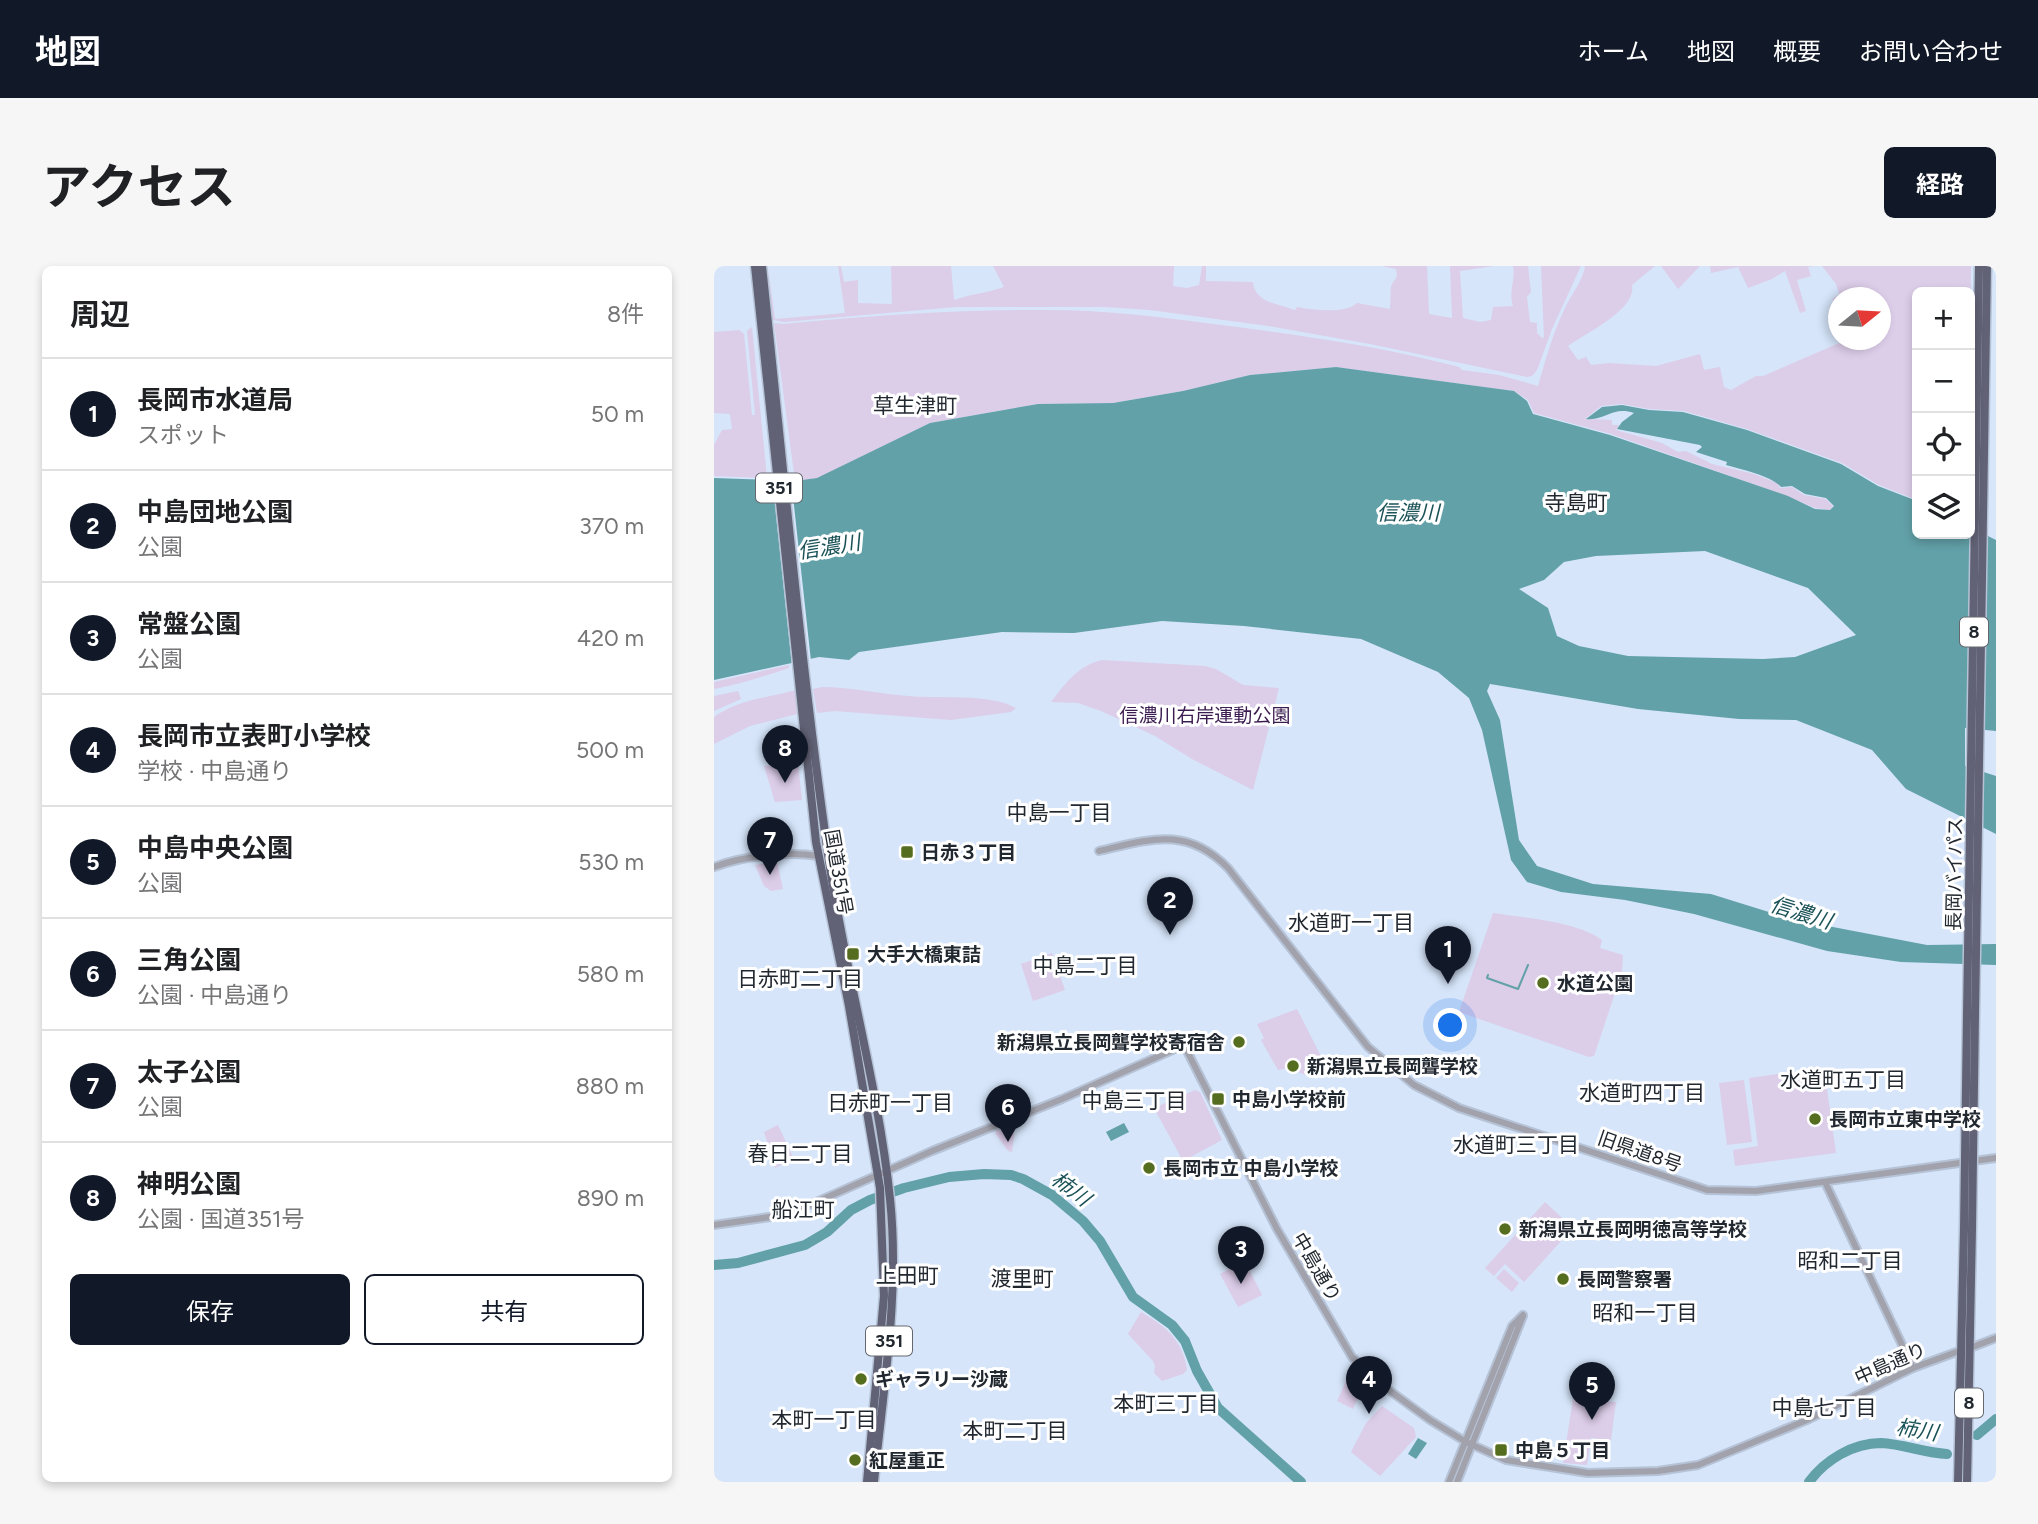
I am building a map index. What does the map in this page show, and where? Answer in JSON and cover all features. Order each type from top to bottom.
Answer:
[{"type":"highway","name":"国道351号","points":[[755,266],[807,710],[828,857],[892,1239],[889,1338],[874,1482]]},
{"type":"highway","name":"国道351号","points":[[762,266],[807,710],[818,856],[882,1173]]},
{"type":"highway","name":"長岡バイパス","points":[[1967,1479],[1966,1349],[1979,266]]},
{"type":"highway","name":"長岡バイパス","points":[[1971,998],[1987,266]]},
{"type":"highway","name":"国道351号","points":[[867,1482],[884,1296],[886,1200]]},
{"type":"highway","name":"長岡バイパス","points":[[1956,1481],[1966,1349]]},
{"type":"street","name":"旧県道8号","points":[[1100,851],[1158,838],[1172,838],[1191,842],[1213,853],[1228,868],[1368,1047],[1401,1076],[1445,1102],[1707,1190],[1756,1191],[1996,1158]]},
{"type":"street","points":[[714,867],[762,856],[818,856]]},
{"type":"street","name":"中島通り","points":[[714,1225],[784,1215],[1184,1045],[1271,1219],[1352,1357],[1403,1401],[1469,1443],[1512,1461],[1579,1472],[1679,1469],[1720,1457],[1797,1424],[1913,1368],[1996,1339]]},
{"type":"street","points":[[1825,1182],[1913,1368]]},
{"type":"street","points":[[1450,1482],[1469,1443],[1523,1315],[1512,1326],[1469,1443],[1457,1482]]},
{"type":"street","points":[[1956,1481],[1967,1479]]},
{"type":"green space","points":[[768,266],[775,319],[845,313],[838,266],[841,266],[844,282],[858,280],[858,303],[892,304],[891,266],[951,266],[954,300],[1004,287],[993,266],[1174,266],[1173,286],[1187,288],[1199,285],[1202,266],[1206,266],[1206,281],[1253,282],[1254,289],[1262,298],[1275,304],[1295,310],[1297,307],[1328,310],[1345,309],[1357,303],[1390,309],[1391,286],[1397,276],[1396,269],[1382,266],[1427,266],[1429,314],[1452,318],[1450,266],[1494,266],[1460,271],[1463,318],[1480,322],[1491,320],[1493,307],[1513,306],[1513,266],[1528,266],[1531,292],[1527,297],[1530,322],[1537,323],[1537,333],[1542,338],[1541,266],[1581,266],[1552,329],[1537,370],[1527,377],[1370,344],[1268,326],[1150,310],[1105,307],[956,307],[784,322],[773,320]]},
{"type":"green space","points":[[1585,266],[1655,266],[1632,285],[1631,294],[1618,312],[1568,346],[1578,360],[1586,357],[1591,365],[1609,363],[1656,366],[1700,354],[1704,370],[1720,367],[1724,387],[1731,390],[1756,376],[1763,376],[1828,348],[1828,350],[1891,350],[1891,287],[1837,287],[1822,266],[1971,266],[1971,287],[1912,287],[1912,498],[1879,485],[1842,463],[1747,429],[1684,411],[1622,404],[1601,406],[1585,419],[1612,420],[1612,425],[1619,425],[1616,430],[1662,443],[1678,452],[1686,451],[1712,464],[1754,474],[1777,483],[1780,488],[1792,487],[1804,495],[1826,499],[1833,506],[1830,510],[1815,508],[1611,434],[1534,413],[1528,400],[1514,391],[1336,367],[1250,375],[1183,391],[1113,403],[1038,404],[930,423],[818,478],[795,481],[774,323],[1002,310],[1131,314],[1345,343],[1431,360],[1462,370],[1499,375],[1538,386],[1557,326]]},
{"type":"green space","points":[[1661,266],[1700,266],[1678,289]]},
{"type":"green space","points":[[1710,266],[1814,266],[1808,267],[1811,276],[1797,280],[1806,311],[1800,313],[1785,271],[1748,288],[1738,267],[1711,273]]},
{"type":"green space","points":[[752,327],[767,478],[714,476],[714,445],[722,430],[732,429],[730,414],[714,413],[714,332],[739,330],[744,334],[752,415],[755,415],[747,331]]},
{"type":"green space","name":"信濃川右岸運動公園","points":[[1102,660],[1205,666],[1216,669],[1243,685],[1279,688],[1253,790],[1192,759],[1155,736],[1101,711],[1078,703],[1051,702],[1079,671]]},
{"type":"green space","points":[[789,665],[789,668],[771,674],[714,689],[714,682]]},
{"type":"green space","points":[[822,687],[908,696],[978,698],[1016,708],[1011,712],[951,720],[835,711],[817,713],[813,689]]},
{"type":"green space","points":[[796,690],[797,714],[750,726],[714,744],[714,717],[744,703]]},
{"type":"green space","points":[[738,691],[741,699],[714,711],[714,696]]},
{"type":"green space","points":[[793,755],[797,755],[802,800],[775,802],[764,766],[792,766]]},
{"type":"green space","points":[[777,862],[783,889],[771,891],[764,886],[755,865]]},
{"type":"green space","name":"水道公園","points":[[1493,913],[1579,928],[1602,940],[1600,948],[1623,955],[1622,972],[1594,1056],[1589,1057],[1459,1012]]},
{"type":"green space","points":[[1052,953],[1065,990],[1033,1001],[1021,964]]},
{"type":"green space","points":[[1297,1009],[1326,1066],[1308,1076],[1288,1068],[1278,1070],[1261,1040],[1264,1038],[1257,1024]]},
{"type":"green space","points":[[1824,1068],[1836,1153],[1735,1166],[1733,1150],[1758,1146],[1749,1078]]},
{"type":"green space","points":[[1744,1080],[1752,1142],[1727,1145],[1719,1083]]},
{"type":"green space","points":[[1195,1090],[1200,1092],[1222,1140],[1183,1161],[1154,1108]]},
{"type":"green space","points":[[1012,1124],[1012,1152],[1008,1151],[995,1133],[997,1129]]},
{"type":"green space","points":[[778,1125],[794,1159],[775,1168],[764,1132]]},
{"type":"green space","points":[[1545,1202],[1573,1228],[1524,1282],[1505,1264],[1494,1276],[1485,1268]]},
{"type":"green space","points":[[1245,1261],[1262,1295],[1238,1307],[1220,1274]]},
{"type":"green space","points":[[1504,1269],[1519,1283],[1512,1292],[1496,1278]]},
{"type":"green space","points":[[1141,1312],[1158,1323],[1177,1342],[1185,1359],[1187,1370],[1183,1374],[1162,1381],[1154,1373],[1153,1361],[1128,1334]]},
{"type":"green space","points":[[1349,1375],[1365,1382],[1353,1409],[1337,1401]]},
{"type":"green space","points":[[1573,1399],[1616,1402],[1611,1440],[1591,1438],[1587,1465],[1563,1463]]},
{"type":"green space","points":[[1382,1406],[1414,1428],[1416,1437],[1380,1476],[1351,1452],[1366,1423]]},
{"type":"water","name":"信濃川","points":[[1336,367],[1514,391],[1527,401],[1533,414],[1610,435],[1788,496],[1815,509],[1830,510],[1834,506],[1826,498],[1805,494],[1792,486],[1781,487],[1763,476],[1726,465],[1727,462],[1696,452],[1702,447],[1700,445],[1617,429],[1634,413],[1620,411],[1586,419],[1602,407],[1622,405],[1683,412],[1747,430],[1841,464],[1878,486],[1912,499],[1912,539],[1975,539],[1975,530],[1996,540],[1996,731],[1965,728],[1965,766],[1996,776],[1996,834],[1906,789],[1872,750],[1796,720],[1739,719],[1638,709],[1490,684],[1487,691],[1500,720],[1519,840],[1537,866],[1593,884],[1711,894],[1791,919],[1927,945],[1996,944],[1996,965],[1901,962],[1827,951],[1694,914],[1625,900],[1561,892],[1527,882],[1511,860],[1482,730],[1469,698],[1438,672],[1361,639],[1244,626],[1162,621],[1074,633],[1002,632],[859,652],[849,660],[819,657],[714,680],[714,478],[795,481],[817,478],[930,423],[1038,404],[1113,403],[1183,391],[1250,375]],"holes":[[[1705,551],[1808,588],[1856,635],[1795,657],[1763,659],[1628,656],[1579,646],[1557,636],[1548,608],[1519,589],[1544,580],[1564,562],[1596,556]]]},
{"type":"water","points":[[1124,1123],[1129,1132],[1111,1141],[1106,1132]]},
{"type":"water","points":[[1418,1438],[1427,1443],[1416,1459],[1408,1454]]},
{"type":"pier","points":[[772,477],[791,478],[811,661],[792,666]]},
{"type":"waterway","points":[[1488,975],[1487,978],[1518,989],[1528,965]]},
{"type":"waterway","name":"柿川","points":[[714,1265],[738,1263],[805,1245],[827,1232],[851,1210],[904,1188],[949,1177],[984,1174],[1011,1175],[1023,1179],[1052,1195],[1083,1221],[1100,1241],[1133,1297],[1172,1325],[1185,1341],[1197,1371],[1218,1408],[1301,1482]]},
{"type":"waterway","name":"柿川","points":[[1977,1435],[1996,1419]]},
{"type":"waterway","name":"柿川","points":[[1809,1482],[1831,1460],[1860,1446],[1881,1443],[1947,1454]]},
{"type":"place","name":"神明公園","points":[[785,783]]},
{"type":"place","name":"日赤３丁目","points":[[907,852]]},
{"type":"place","name":"太子公園","points":[[770,875]]},
{"type":"place","name":"中島団地公園","points":[[1170,935]]},
{"type":"place","name":"大手大橋東詰","points":[[853,954]]},
{"type":"place","name":"水道公園","points":[[1543,983]]},
{"type":"place","name":"長岡市水道局","points":[[1448,984]]},
{"type":"place","name":"新潟県立長岡聾学校寄宿舎","points":[[1239,1042]]},
{"type":"place","name":"新潟県立長岡聾学校","points":[[1293,1066]]},
{"type":"place","name":"中島小学校前","points":[[1218,1099]]},
{"type":"place","name":"長岡市立東中学校","points":[[1815,1119]]},
{"type":"place","name":"三角公園","points":[[1008,1142]]},
{"type":"place","name":"長岡市立 中島小学校","points":[[1149,1168]]},
{"type":"place","name":"新潟県立長岡明徳高等学校","points":[[1505,1229]]},
{"type":"place","name":"長岡警察署","points":[[1563,1279]]},
{"type":"place","name":"常盤公園","points":[[1241,1284]]},
{"type":"place","name":"ギャラリー沙蔵","points":[[861,1379]]},
{"type":"place","name":"長岡市立表町小学校","points":[[1369,1414]]},
{"type":"place","name":"中島中央公園","points":[[1592,1420]]},
{"type":"place","name":"中島５丁目","points":[[1501,1450]]},
{"type":"place","name":"紅屋重正","points":[[855,1460]]},
{"type":"district","name":"草生津町","points":[[915,406]]},
{"type":"district","name":"寺島町","points":[[1576,503]]},
{"type":"district","name":"中島一丁目","points":[[1059,813]]},
{"type":"district","name":"水道町一丁目","points":[[1351,923]]},
{"type":"district","name":"中島二丁目","points":[[1085,966]]},
{"type":"district","name":"日赤町二丁目","points":[[800,979]]},
{"type":"district","name":"水道町五丁目","points":[[1843,1080]]},
{"type":"district","name":"水道町四丁目","points":[[1642,1093]]},
{"type":"district","name":"中島三丁目","points":[[1134,1101]]},
{"type":"district","name":"日赤町一丁目","points":[[890,1103]]},
{"type":"district","name":"水道町三丁目","points":[[1516,1145]]},
{"type":"district","name":"春日二丁目","points":[[800,1154]]},
{"type":"district","name":"船江町","points":[[803,1210]]},
{"type":"district","name":"昭和二丁目","points":[[1850,1261]]},
{"type":"district","name":"上田町","points":[[907,1276]]},
{"type":"district","name":"渡里町","points":[[1022,1279]]},
{"type":"district","name":"昭和一丁目","points":[[1645,1313]]},
{"type":"district","name":"本町三丁目","points":[[1166,1404]]},
{"type":"district","name":"中島七丁目","points":[[1824,1408]]},
{"type":"district","name":"本町一丁目","points":[[824,1420]]},
{"type":"district","name":"本町二丁目","points":[[1015,1431]]}]
